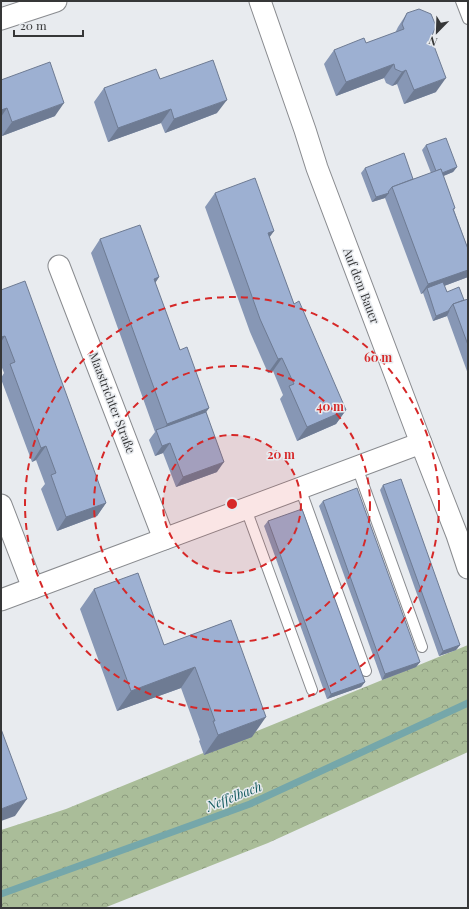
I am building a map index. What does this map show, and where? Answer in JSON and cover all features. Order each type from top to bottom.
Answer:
[{"type":"street","points":[[1,19],[56,1]]},
{"type":"street","name":"Auf dem Bauer","points":[[260,1],[317,168],[421,443],[462,532],[468,568]]},
{"type":"street","name":"Maastrichter Straße","points":[[59,266],[164,540]]},
{"type":"street","points":[[1,600],[421,443]]},
{"type":"street","points":[[1,505],[33,588]]},
{"type":"lane","points":[[461,1],[468,20]]},
{"type":"lane","points":[[357,467],[422,648]]},
{"type":"lane","points":[[300,488],[366,671]]},
{"type":"lane","points":[[246,509],[312,690]]},
{"type":"green space","points":[[468,645],[468,752],[268,843],[104,908],[1,908],[1,830],[66,809]]},
{"type":"building","points":[[419,9],[431,14],[436,26],[431,38],[446,78],[414,90],[406,70],[402,72],[395,69],[394,64],[346,82],[334,50],[364,38],[366,43],[404,29],[402,24],[407,13]]},
{"type":"building","points":[[213,60],[227,100],[174,119],[171,109],[118,128],[104,88],[156,69],[160,79]]},
{"type":"building","points":[[50,62],[64,103],[12,122],[7,108],[1,110],[1,80]]},
{"type":"building","points":[[446,138],[457,167],[442,173],[441,169],[436,171],[426,145]]},
{"type":"building","points":[[404,153],[413,179],[392,187],[388,192],[389,193],[376,197],[365,168]]},
{"type":"building","points":[[441,169],[455,208],[453,209],[468,249],[468,270],[428,284],[392,187]]},
{"type":"building","points":[[255,178],[274,231],[268,233],[294,304],[299,301],[346,410],[307,427],[289,386],[294,384],[282,358],[278,359],[260,319],[215,193]]},
{"type":"building","points":[[140,225],[159,277],[154,279],[180,350],[187,347],[209,408],[167,424],[100,239]]},
{"type":"building","points":[[25,281],[106,503],[66,517],[51,475],[56,473],[46,446],[41,448],[10,364],[15,362],[5,336],[1,337],[1,290]]},
{"type":"building","points":[[443,282],[447,292],[459,287],[464,300],[453,304],[448,311],[436,316],[427,288]]},
{"type":"building","points":[[468,299],[468,345],[453,304]]},
{"type":"building","points":[[206,412],[224,462],[183,477],[170,443],[162,446],[156,430]]},
{"type":"building","points":[[401,479],[460,645],[443,651],[383,485]]},
{"type":"building","points":[[357,488],[420,662],[385,674],[323,501]]},
{"type":"building","points":[[302,509],[365,682],[331,694],[268,521]]},
{"type":"building","points":[[138,573],[164,645],[231,620],[266,717],[218,735],[213,721],[215,721],[195,667],[131,691],[94,589]]},
{"type":"building","points":[[1,729],[27,799],[1,809]]},
{"type":"waterway","name":"Neffelbach","points":[[1,894],[250,804],[468,703]]}]
